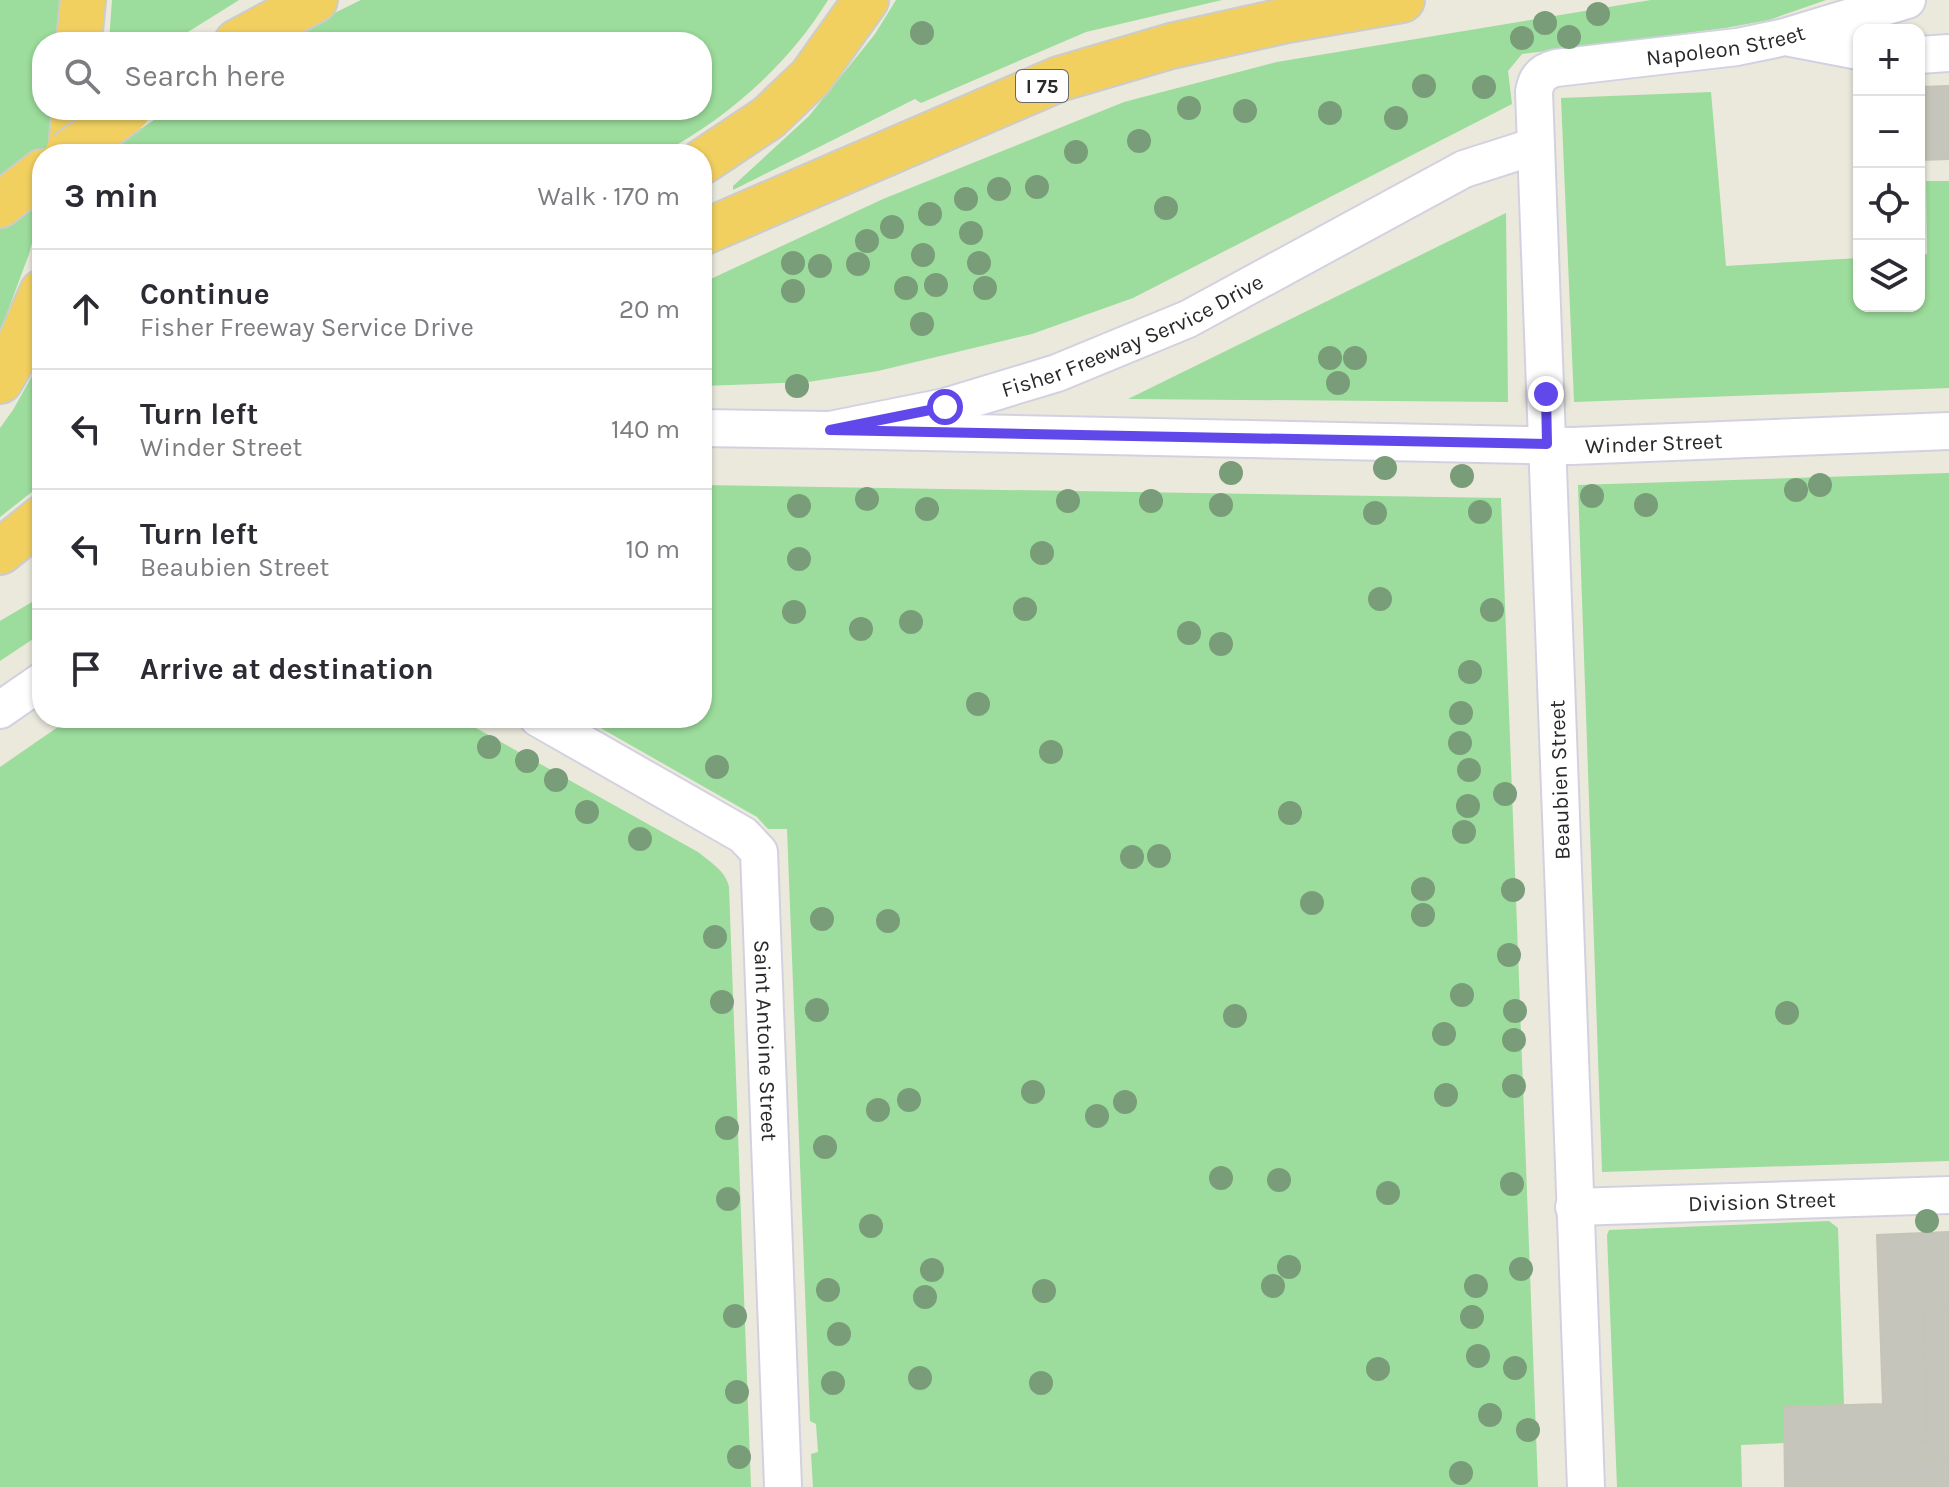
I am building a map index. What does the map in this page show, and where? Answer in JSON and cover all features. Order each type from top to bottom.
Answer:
[{"type":"highway","points":[[80,32],[83,0]]},
{"type":"highway","points":[[256,32],[315,0]]},
{"type":"highway","points":[[712,155],[768,118],[811,77],[866,0]]},
{"type":"highway","name":"I 75","points":[[712,229],[1059,79],[1171,46],[1287,20],[1402,0]]},
{"type":"highway","points":[[70,144],[73,120]]},
{"type":"highway","points":[[82,144],[115,120]]},
{"type":"highway","points":[[0,205],[32,180]]},
{"type":"highway","points":[[0,381],[32,315]]},
{"type":"highway","points":[[0,552],[32,526]]},
{"type":"highway","points":[[0,577],[32,558]]},
{"type":"street","name":"Napoleon Street","points":[[1540,75],[1556,68],[1737,47],[1785,37],[1907,0]]},
{"type":"street","points":[[1785,37],[1853,50]]},
{"type":"street","points":[[1925,55],[1949,53]]},
{"type":"street","name":"Beaubien Street","points":[[1540,75],[1534,92],[1586,1487]]},
{"type":"street","name":"Fisher Freeway Service Drive","points":[[712,428],[830,430],[945,407],[1057,373],[1188,319],[1464,169],[1536,146]]},
{"type":"street","name":"Winder Street","points":[[830,430],[1572,446],[1949,431]]},
{"type":"street","points":[[0,710],[32,688]]},
{"type":"street","name":"Saint Antoine Street","points":[[556,728],[743,835],[759,852],[783,1487]]},
{"type":"street","name":"Division Street","points":[[1574,1207],[1949,1195]]},
{"type":"green space","points":[[0,0],[67,0],[63,32],[32,32],[32,120],[54,120],[50,144],[32,144],[32,243],[0,332]]},
{"type":"green space","points":[[112,0],[239,0],[188,32],[110,32]]},
{"type":"green space","points":[[361,0],[828,0],[775,68],[732,107],[678,144],[118,144],[154,120],[712,120],[712,32],[295,32]]},
{"type":"green space","points":[[896,0],[1222,0],[1086,32],[921,103],[915,99],[733,190],[733,186],[809,116],[875,34]]},
{"type":"green space","points":[[1651,0],[1826,0],[1769,20],[1725,28],[1522,54],[1508,71],[1512,104],[1133,298],[1032,334],[878,371],[808,382],[712,386],[712,278],[883,199],[1124,102],[1277,62]]},
{"type":"green space","points":[[1711,92],[1726,266],[1853,258],[1853,312],[1925,312],[1926,181],[1949,181],[1949,388],[1574,402],[1561,98]]},
{"type":"green space","points":[[1506,213],[1508,402],[1128,399]]},
{"type":"green space","points":[[32,376],[32,492],[0,517],[0,428]]},
{"type":"green space","points":[[1949,473],[1949,1161],[1602,1172],[1578,485]]},
{"type":"green space","points":[[712,485],[1501,498],[1538,1487],[813,1487],[811,1454],[818,1452],[816,1424],[810,1421],[787,829],[768,829],[757,817],[601,728],[712,728]]},
{"type":"green space","points":[[32,602],[32,640],[0,661],[0,621]]},
{"type":"green space","points":[[57,728],[476,728],[698,852],[712,863],[729,887],[751,1487],[0,1487],[0,767]]},
{"type":"green space","points":[[1829,1221],[1838,1228],[1844,1405],[1784,1408],[1784,1443],[1741,1445],[1742,1487],[1617,1487],[1609,1230]]},
{"type":"building","points":[[1949,86],[1949,159],[1925,160],[1925,87]]},
{"type":"building","points":[[1949,1232],[1949,1306],[1911,1307],[1911,1314],[1924,1314],[1928,1441],[1912,1442],[1912,1459],[1949,1458],[1949,1487],[1785,1487],[1784,1407],[1883,1404],[1877,1235]]},
{"type":"building","points":[[1949,1306],[1949,1458],[1912,1459],[1912,1442],[1928,1441],[1924,1314],[1911,1314],[1911,1307]]},
{"type":"route","points":[[945,407],[830,430],[1547,444],[1546,394]]}]
